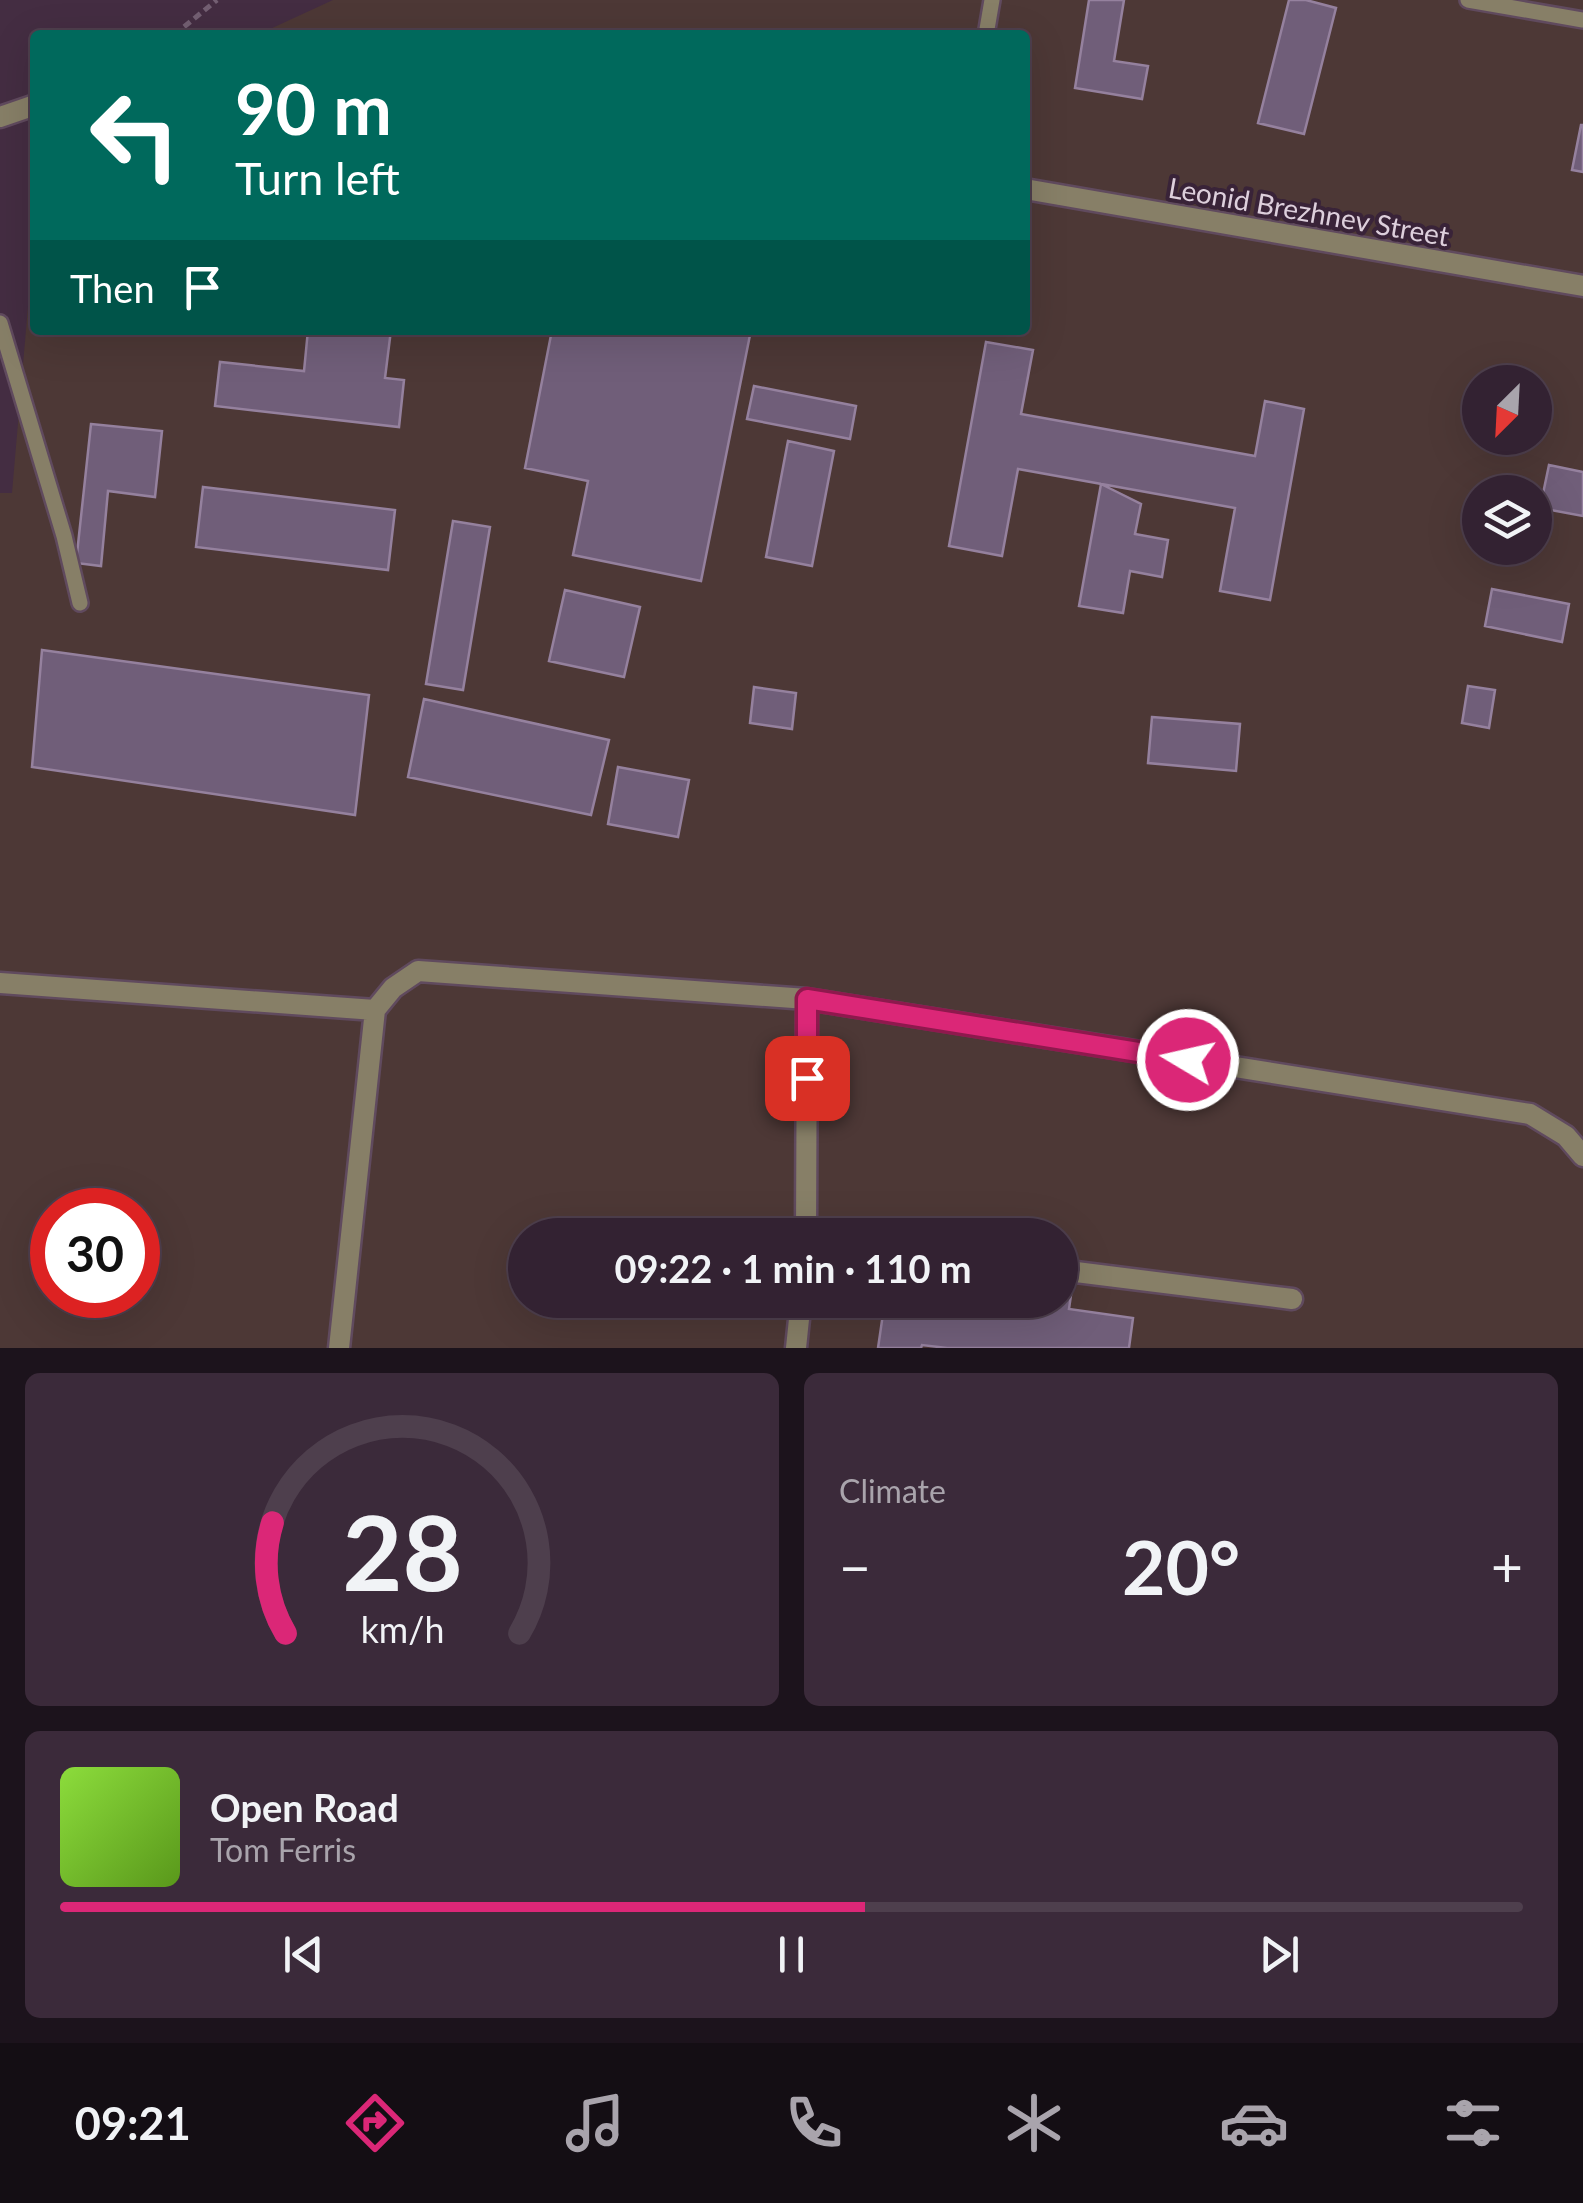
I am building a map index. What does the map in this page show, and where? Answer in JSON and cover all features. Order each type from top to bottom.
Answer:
[{"type":"street","points":[[0,118],[30,107]]},
{"type":"street","name":"Leonid Brezhnev Street","points":[[1030,190],[1583,286]]},
{"type":"street","points":[[339,1348],[375,1010],[393,988],[418,972],[807,999],[1530,1114],[1566,1136],[1583,1156]]},
{"type":"street","points":[[0,983],[375,1010]]},
{"type":"street","points":[[806,1218],[807,999]]},
{"type":"street","points":[[1078,1272],[1292,1298]]},
{"type":"street","points":[[796,1348],[799,1318]]},
{"type":"lane","points":[[987,30],[992,0]]},
{"type":"lane","points":[[1468,0],[1583,20]]},
{"type":"lane","points":[[0,323],[64,536],[80,603]]},
{"type":"path","points":[[180,30],[216,0]]},
{"type":"shaded area","points":[[333,0],[1583,0],[1583,1348],[0,1348],[0,493],[12,493],[30,283],[30,335],[1030,335],[1030,30],[268,30]]},
{"type":"building","points":[[1089,0],[1124,0],[1114,61],[1148,66],[1142,99],[1075,88]]},
{"type":"building","points":[[1289,0],[1336,8],[1304,134],[1258,123]]},
{"type":"building","points":[[1583,125],[1583,172],[1572,170]]},
{"type":"building","points":[[308,335],[390,335],[385,378],[404,380],[399,427],[215,406],[220,362],[304,371]]},
{"type":"building","points":[[551,335],[750,335],[701,581],[573,555],[588,481],[525,468]]},
{"type":"building","points":[[986,342],[1033,350],[1021,414],[1255,456],[1265,401],[1304,409],[1270,600],[1220,591],[1235,508],[1018,469],[1002,556],[949,546]]},
{"type":"building","points":[[754,386],[856,406],[850,439],[747,419]]},
{"type":"building","points":[[91,424],[162,431],[155,497],[108,491],[101,566],[76,563]]},
{"type":"building","points":[[788,441],[834,451],[812,566],[766,557]]},
{"type":"building","points":[[1549,465],[1583,472],[1583,516],[1552,510],[1552,475],[1547,475]]},
{"type":"building","points":[[1101,484],[1141,504],[1135,534],[1168,540],[1162,577],[1130,571],[1123,613],[1079,606]]},
{"type":"building","points":[[203,487],[395,510],[388,570],[196,547]]},
{"type":"building","points":[[453,521],[490,527],[463,690],[426,684]]},
{"type":"building","points":[[1492,589],[1569,604],[1562,642],[1485,626]]},
{"type":"building","points":[[565,590],[640,607],[624,677],[549,661]]},
{"type":"building","points":[[42,650],[369,695],[355,815],[32,767]]},
{"type":"building","points":[[1468,686],[1495,690],[1489,728],[1462,723]]},
{"type":"building","points":[[754,687],[796,693],[792,729],[750,723]]},
{"type":"building","points":[[424,699],[609,740],[591,815],[408,777]]},
{"type":"building","points":[[1152,717],[1240,724],[1236,771],[1148,763]]},
{"type":"building","points":[[618,767],[689,780],[678,837],[608,824]]},
{"type":"building","points":[[1078,1310],[1133,1318],[1129,1348],[878,1348],[882,1318],[1078,1318]]},
{"type":"route","points":[[807,1078],[807,999],[1188,1060]]}]
